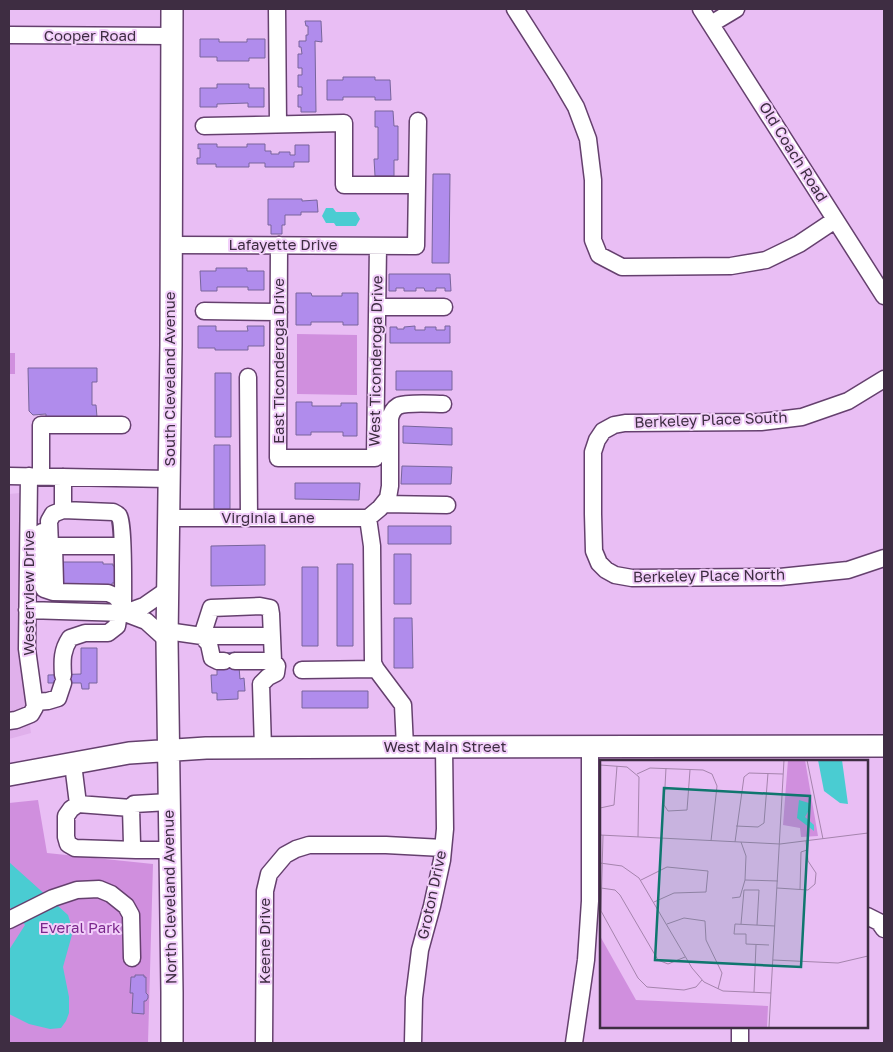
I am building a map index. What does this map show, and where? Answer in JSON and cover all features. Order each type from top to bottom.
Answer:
[{"type":"main road","name":"South Cleveland Avenue","points":[[169,750],[167,590],[171,345],[172,9]]},
{"type":"main road","name":"West Main Street","points":[[9,775],[129,752],[206,748],[884,746]]},
{"type":"main road","name":"North Cleveland Avenue","points":[[169,750],[172,1043]]},
{"type":"street","points":[[277,9],[278,124]]},
{"type":"street","points":[[515,9],[576,107],[588,138],[593,180],[593,240],[599,255],[622,267],[731,266],[766,260],[799,244],[835,220]]},
{"type":"street","name":"Old Coach Road","points":[[701,9],[884,296]]},
{"type":"street","points":[[711,24],[736,9]]},
{"type":"street","name":"Cooper Road","points":[[9,35],[172,36]]},
{"type":"street","points":[[204,126],[344,123],[344,185],[417,185],[418,121]]},
{"type":"street","name":"Lafayette Drive","points":[[170,244],[416,246],[417,185]]},
{"type":"street","name":"East Ticonderoga Drive","points":[[279,245],[278,458],[327,458]]},
{"type":"street","name":"West Ticonderoga Drive","points":[[327,458],[375,458],[378,246]]},
{"type":"street","points":[[377,308],[444,307]]},
{"type":"street","points":[[204,311],[279,312]]},
{"type":"street","points":[[248,377],[249,518]]},
{"type":"street","name":"Berkeley Place South","points":[[593,501],[593,452],[603,430],[614,425],[625,423],[761,422],[802,417],[848,400],[884,379]]},
{"type":"street","points":[[405,747],[403,705],[373,663],[372,546],[368,518],[388,498],[390,486],[390,419],[392,412],[397,406],[404,404],[443,404]]},
{"type":"street","name":"Westerview Drive","points":[[35,702],[27,649],[27,610],[35,476],[41,425],[122,425]]},
{"type":"street","points":[[9,476],[169,479]]},
{"type":"street","points":[[63,477],[58,512],[49,522],[50,546],[122,546]]},
{"type":"street","name":"Berkeley Place North","points":[[593,501],[594,551],[599,563],[614,575],[632,578],[780,577],[848,570],[884,558]]},
{"type":"street","points":[[383,504],[447,505]]},
{"type":"street","points":[[9,721],[31,714],[35,707],[35,702],[58,698],[63,679],[62,660],[65,645],[70,638],[85,633],[108,633],[117,626],[122,610],[122,523],[119,516],[113,512],[58,512],[44,521],[41,534],[42,584],[44,589],[53,592],[108,593],[115,596],[122,610],[146,621],[167,636],[272,636]]},
{"type":"street","name":"Virginia Lane","points":[[168,518],[368,518]]},
{"type":"street","points":[[54,546],[55,584]]},
{"type":"street","points":[[27,610],[122,610],[144,606],[167,590]]},
{"type":"street","points":[[202,636],[211,608],[260,606],[270,608],[273,660],[277,666],[276,673],[268,677],[262,684],[263,748]]},
{"type":"street","points":[[202,636],[209,644],[212,658],[218,661],[273,660]]},
{"type":"street","points":[[302,670],[376,669]]},
{"type":"street","points":[[574,1043],[586,960],[590,901],[590,746]]},
{"type":"street","name":"Groton Drive","points":[[413,1043],[414,998],[420,950],[442,860],[445,821],[444,747]]},
{"type":"street","points":[[73,764],[78,804]]},
{"type":"street","points":[[169,802],[134,804],[130,808],[78,804],[66,816],[66,837],[68,844],[75,848],[169,850]]},
{"type":"street","points":[[130,808],[132,844],[136,850]]},
{"type":"street","name":"Keene Drive","points":[[264,1043],[265,891],[269,874],[285,855],[309,845],[386,845],[443,848]]},
{"type":"street","points":[[11,919],[53,898],[77,890],[99,889],[111,894],[126,906],[131,915],[132,958]]},
{"type":"street","points":[[868,916],[879,922],[884,929]]},
{"type":"street","points":[[740,1027],[740,1043]]},
{"type":"shaded area","points":[[326,208],[333,208],[336,212],[356,212],[360,219],[356,226],[336,226],[334,223],[326,223],[322,216]]},
{"type":"shaded area","points":[[20,493],[19,608],[21,667],[31,733],[9,739],[9,494]]},
{"type":"shaded area","points":[[9,862],[68,915],[73,931],[63,967],[69,997],[69,1013],[61,1028],[50,1029],[29,1024],[9,1014],[9,950],[25,925],[9,906]]},
{"type":"green space","points":[[297,334],[357,335],[357,395],[297,394]]},
{"type":"green space","points":[[9,353],[15,353],[15,374],[9,374]]},
{"type":"green space","name":"Everal Park","points":[[38,800],[47,853],[153,864],[148,1043],[9,1043],[9,803]]},
{"type":"building","points":[[305,21],[321,21],[322,42],[315,41],[316,112],[301,112],[301,107],[298,107],[298,95],[302,95],[302,87],[298,87],[298,75],[302,75],[302,68],[298,68],[298,54],[302,54],[299,41],[306,41],[306,35],[308,35],[308,26],[306,26]]},
{"type":"building","points":[[200,39],[219,39],[219,42],[247,42],[247,39],[265,39],[265,58],[249,58],[249,61],[217,61],[217,57],[200,57]]},
{"type":"building","points":[[343,77],[375,77],[375,80],[390,80],[391,100],[375,100],[375,97],[343,97],[343,100],[327,100],[327,80],[343,80]]},
{"type":"building","points":[[217,84],[249,84],[249,88],[264,88],[264,107],[248,107],[248,103],[217,104],[217,107],[200,107],[200,88],[217,88]]},
{"type":"building","points":[[375,111],[393,111],[394,126],[398,126],[398,160],[394,160],[394,176],[375,176],[374,159],[378,159],[378,127],[375,127]]},
{"type":"building","points":[[198,144],[217,144],[217,147],[247,147],[247,144],[265,144],[265,151],[271,151],[271,154],[290,152],[290,155],[295,155],[295,145],[309,145],[309,162],[294,162],[294,167],[265,167],[265,163],[249,163],[249,167],[216,167],[216,164],[197,164],[197,158],[200,158]]},
{"type":"building","points":[[433,174],[450,174],[449,263],[432,263]]},
{"type":"building","points":[[268,199],[317,200],[318,212],[301,212],[301,215],[285,215],[285,225],[282,225],[282,234],[271,234],[271,225],[268,225]]},
{"type":"building","points":[[216,268],[247,268],[247,271],[264,271],[264,290],[248,290],[248,287],[217,287],[217,291],[201,291],[200,271],[216,271]]},
{"type":"building","points":[[389,274],[450,274],[451,291],[445,291],[445,288],[436,288],[436,291],[425,291],[424,288],[416,288],[416,291],[404,291],[404,288],[396,288],[396,291],[389,291]]},
{"type":"building","points":[[296,293],[311,293],[312,296],[342,296],[342,293],[358,293],[358,325],[343,325],[343,322],[311,322],[311,325],[296,325]]},
{"type":"building","points":[[198,326],[216,326],[216,331],[248,331],[247,326],[264,326],[264,346],[248,346],[248,350],[198,348]]},
{"type":"building","points":[[415,326],[415,330],[425,330],[425,327],[436,327],[436,330],[445,330],[445,326],[450,326],[450,343],[390,343],[390,327],[404,329],[404,327]]},
{"type":"building","points":[[28,368],[97,368],[97,382],[92,382],[92,405],[96,405],[97,417],[46,418],[46,414],[33,415],[29,411]]},
{"type":"building","points":[[396,371],[452,371],[452,390],[396,390]]},
{"type":"building","points":[[215,373],[231,373],[231,437],[215,437]]},
{"type":"building","points":[[296,402],[312,402],[312,406],[341,406],[341,403],[357,403],[357,436],[343,436],[343,432],[311,432],[311,435],[296,435]]},
{"type":"building","points":[[403,426],[452,428],[452,445],[403,443]]},
{"type":"building","points":[[214,445],[230,445],[230,509],[214,509]]},
{"type":"building","points":[[402,466],[452,467],[451,484],[401,484]]},
{"type":"building","points":[[295,483],[360,483],[359,500],[295,499]]},
{"type":"building","points":[[388,526],[451,526],[451,544],[388,544]]},
{"type":"building","points":[[265,545],[265,585],[211,586],[211,546]]},
{"type":"building","points":[[394,554],[411,554],[411,604],[394,604]]},
{"type":"building","points":[[59,562],[103,562],[103,564],[113,564],[113,566],[117,566],[117,583],[112,583],[112,587],[59,589]]},
{"type":"building","points":[[337,564],[353,564],[353,646],[337,646]]},
{"type":"building","points":[[302,567],[318,567],[318,646],[302,646]]},
{"type":"building","points":[[394,618],[412,618],[413,668],[394,668]]},
{"type":"building","points":[[81,648],[97,648],[97,683],[89,683],[89,689],[82,689],[81,683],[48,683],[48,675],[81,674]]},
{"type":"building","points":[[235,652],[236,668],[239,667],[240,679],[244,678],[245,691],[238,691],[238,699],[217,700],[217,693],[212,693],[211,675],[217,675],[217,669],[225,669],[224,653]]},
{"type":"building","points":[[302,691],[368,691],[368,708],[302,708]]},
{"type":"building","points":[[135,975],[144,975],[146,977],[146,993],[148,998],[144,1001],[144,1014],[132,1013],[133,993],[130,993],[131,977],[135,977]]}]
